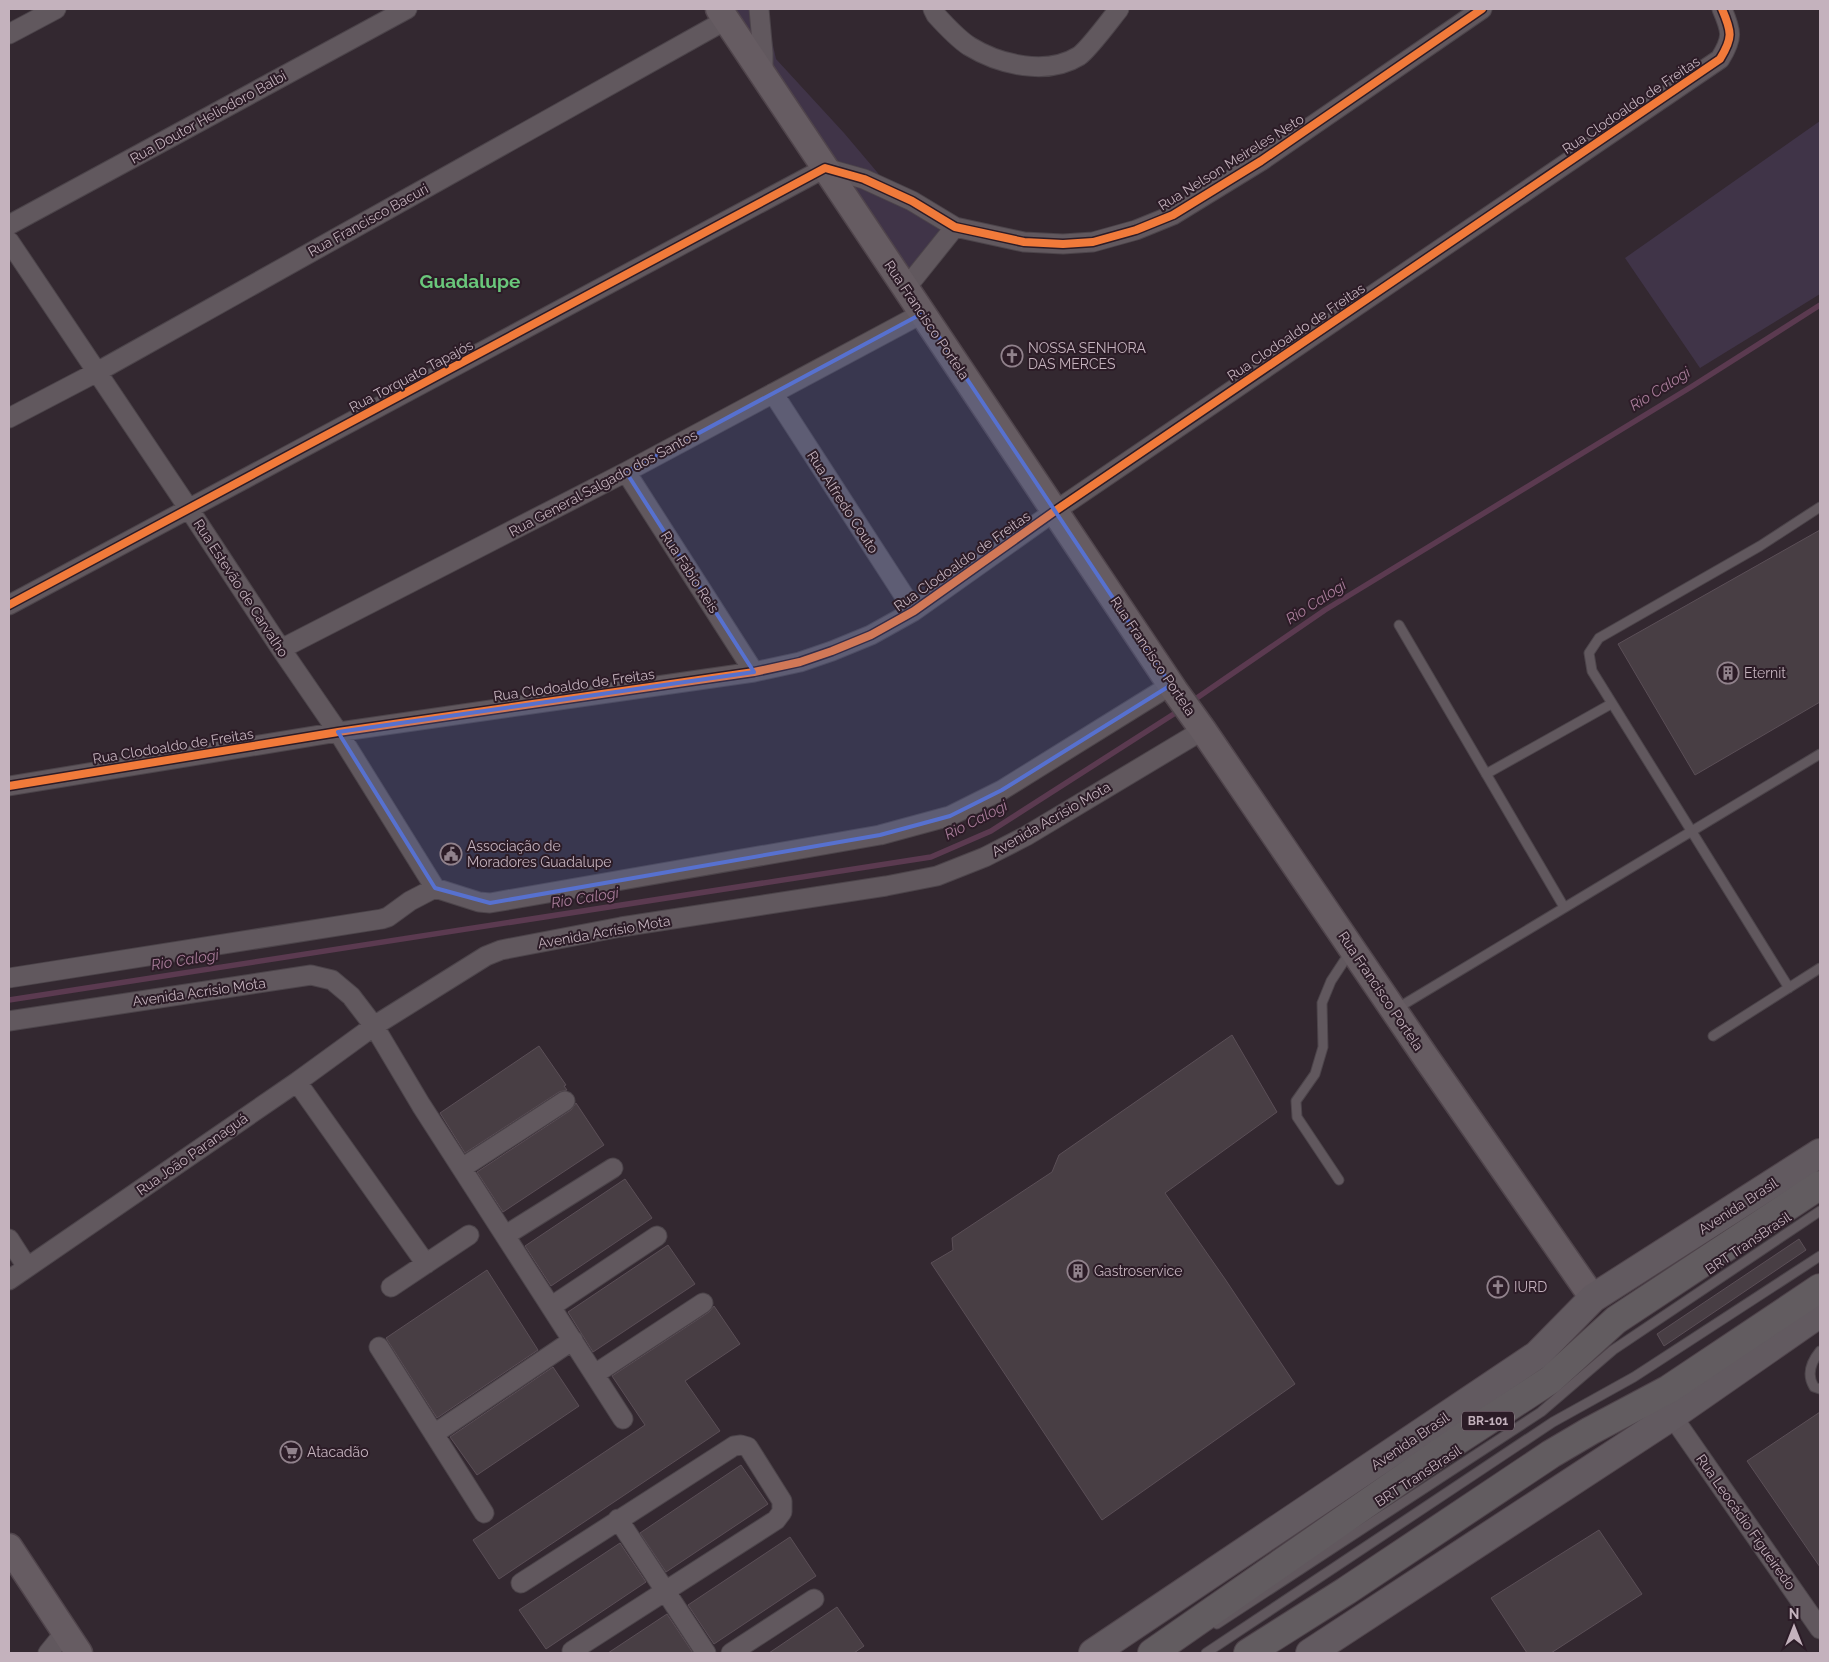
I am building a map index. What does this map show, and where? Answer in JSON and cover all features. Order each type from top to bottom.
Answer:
[{"type":"highway","name":"Avenida Brasil","points":[[1152,1653],[1458,1440],[1550,1380],[1616,1320],[1820,1185]]},
{"type":"highway","points":[[1248,1653],[1346,1591],[1551,1454],[1590,1431],[1669,1390],[1820,1288]]},
{"type":"main road","name":"Avenida Brasil","points":[[1093,1653],[1537,1355],[1593,1298],[1820,1153]]},
{"type":"main road","points":[[1310,1653],[1672,1416],[1820,1313]]},
{"type":"street","points":[[9,34],[56,9]]},
{"type":"street","name":"Rua Doutor Heliodoro Balbi","points":[[9,225],[407,9]]},
{"type":"street","points":[[759,9],[763,53],[762,74]]},
{"type":"street","points":[[933,9],[940,20],[969,46],[994,58],[1027,66],[1058,65],[1080,55],[1119,9]]},
{"type":"street","name":"Rua Nelson Meireles Neto","points":[[825,168],[864,180],[912,201],[955,227],[1024,242],[1063,244],[1093,242],[1136,230],[1174,215],[1260,162],[1482,9]]},
{"type":"street","name":"Rua Clodoaldo de Freitas","points":[[9,786],[338,732],[754,672],[800,662],[871,635],[914,611],[1055,511],[1720,59],[1730,44],[1728,24],[1722,9]]},
{"type":"street","name":"Rua Francisco Portela","points":[[723,14],[1173,688],[1353,948],[1432,1067],[1593,1298]]},
{"type":"street","name":"Rua Francisco Bacuri","points":[[9,418],[97,372],[723,14]]},
{"type":"street","name":"Rua Torquato Tapajós","points":[[9,605],[825,168]]},
{"type":"street","points":[[906,288],[955,227]]},
{"type":"street","name":"Rua Estevão de Carvalho","points":[[9,241],[338,732],[435,888]]},
{"type":"street","name":"Rua General Salgado dos Santos","points":[[281,649],[626,472],[923,313]]},
{"type":"street","name":"Rua Alfredo Couto","points":[[772,394],[914,611]]},
{"type":"street","name":"Rua Fábio Reis","points":[[626,472],[754,672]]},
{"type":"street","points":[[9,978],[382,919],[435,888],[479,902],[490,903],[880,835],[950,816],[1002,790],[1173,688]]},
{"type":"street","name":"Avenida Acrísio Mota","points":[[9,1021],[311,975],[332,980],[351,996],[374,1026],[486,956],[501,950],[621,928],[886,886],[937,876],[985,857],[1026,836],[1201,726]]},
{"type":"street","points":[[374,1026],[421,1105],[623,1419]]},
{"type":"street","name":"Rua João Paranaguá","points":[[9,1280],[297,1082],[374,1026]]},
{"type":"street","points":[[297,1082],[426,1264]]},
{"type":"street","points":[[462,1168],[565,1101]]},
{"type":"street","points":[[506,1235],[613,1168]]},
{"type":"street","points":[[391,1287],[469,1236]]},
{"type":"street","points":[[552,1306],[657,1236]]},
{"type":"street","points":[[9,1239],[27,1267]]},
{"type":"street","points":[[595,1374],[703,1303]]},
{"type":"street","points":[[434,1434],[573,1340]]},
{"type":"street","points":[[379,1347],[484,1513]]},
{"type":"street","name":"Rua Leocádio Figueiredo","points":[[1672,1416],[1820,1629]]},
{"type":"street","points":[[521,1583],[734,1446],[748,1447],[782,1501],[782,1512],[776,1520],[572,1651]]},
{"type":"street","points":[[618,1519],[706,1653]]},
{"type":"street","points":[[9,1546],[80,1653]]},
{"type":"street","points":[[730,1653],[814,1599]]},
{"type":"street","points":[[48,1653],[65,1632]]},
{"type":"lane","points":[[1789,988],[1692,830],[1611,704],[1592,671],[1589,653],[1599,638],[1760,546],[1820,507]]},
{"type":"lane","points":[[1398,625],[1564,907]]},
{"type":"lane","points":[[1486,774],[1611,704]]},
{"type":"lane","points":[[1394,1010],[1820,754]]},
{"type":"lane","points":[[1339,1180],[1297,1118],[1296,1101],[1314,1074],[1323,1047],[1322,1003],[1331,981],[1353,948]]},
{"type":"lane","points":[[1713,1036],[1820,968]]},
{"type":"lane","name":"BRT TransBrasil","points":[[1206,1632],[1541,1412],[1613,1350],[1820,1211]]},
{"type":"lane","points":[[1206,1653],[1554,1422],[1634,1378],[1820,1256]]},
{"type":"lane","points":[[1820,1351],[1812,1361],[1810,1371],[1810,1381],[1814,1387],[1820,1388]]},
{"type":"highlighted area","points":[[923,313],[1171,685],[1002,790],[950,816],[880,835],[490,903],[435,888],[338,732],[754,672],[626,472]]},
{"type":"shaded area","points":[[720,9],[765,9],[776,59],[844,133],[910,211],[950,227],[908,275]]},
{"type":"shaded area","points":[[1820,121],[1820,294],[1700,368],[1625,258]]},
{"type":"building","name":"Eternit","points":[[1820,530],[1820,702],[1695,775],[1618,644]]},
{"type":"building","name":"Gastroservice","points":[[1232,1035],[1277,1112],[1165,1193],[1295,1384],[1102,1520],[931,1263],[953,1250],[952,1238],[1052,1172],[1059,1155]]},
{"type":"building","points":[[539,1046],[566,1085],[564,1086],[567,1090],[559,1092],[465,1153],[440,1113]]},
{"type":"building","points":[[576,1103],[604,1145],[503,1212],[477,1172],[571,1110]]},
{"type":"building","points":[[625,1179],[652,1218],[551,1286],[525,1246]]},
{"type":"building","points":[[1799,1239],[1806,1250],[1664,1346],[1657,1334]]},
{"type":"building","points":[[668,1245],[695,1284],[593,1352],[568,1312]]},
{"type":"building","points":[[487,1270],[538,1350],[437,1418],[386,1338]]},
{"type":"building","points":[[714,1306],[740,1344],[685,1381],[720,1431],[499,1579],[473,1540],[645,1425],[612,1376],[709,1312]]},
{"type":"building","points":[[553,1367],[579,1406],[477,1475],[450,1437]]},
{"type":"building","points":[[1820,1412],[1820,1567],[1747,1461]]},
{"type":"building","points":[[741,1465],[768,1504],[666,1572],[640,1533]]},
{"type":"building","points":[[1599,1530],[1642,1594],[1551,1653],[1527,1653],[1491,1598]]},
{"type":"building","points":[[790,1537],[816,1576],[714,1644],[688,1605]]},
{"type":"building","points":[[620,1543],[646,1582],[546,1649],[519,1610]]},
{"type":"building","points":[[837,1607],[864,1646],[854,1653],[769,1653]]},
{"type":"building","points":[[667,1614],[693,1653],[608,1653]]},
{"type":"waterway","name":"Rio Calogi","points":[[1191,702],[1325,610],[1691,387],[1820,305]]},
{"type":"waterway","name":"Rio Calogi","points":[[9,1000],[931,857],[991,831],[1180,710]]},
{"type":"cycle path","points":[[9,605],[825,168],[864,179],[912,201],[955,227],[1024,242],[1063,244],[1093,242],[1136,230],[1173,215],[1261,161],[1482,9]]},
{"type":"cycle path","points":[[9,786],[338,732],[754,672],[800,662],[871,635],[914,611],[1055,511],[1720,59],[1730,35],[1722,9]]},
{"type":"place","name":"NOSSA SENHORA DAS MERCES","points":[[1012,356]]},
{"type":"place","name":"Eternit","points":[[1728,673]]},
{"type":"place","name":"Associação de Moradores Guadalupe","points":[[451,854]]},
{"type":"place","name":"Gastroservice","points":[[1078,1271]]},
{"type":"place","name":"IURD","points":[[1498,1287]]},
{"type":"place","name":"Atacadão","points":[[291,1452]]},
{"type":"district","name":"Guadalupe","points":[[470,281]]}]
